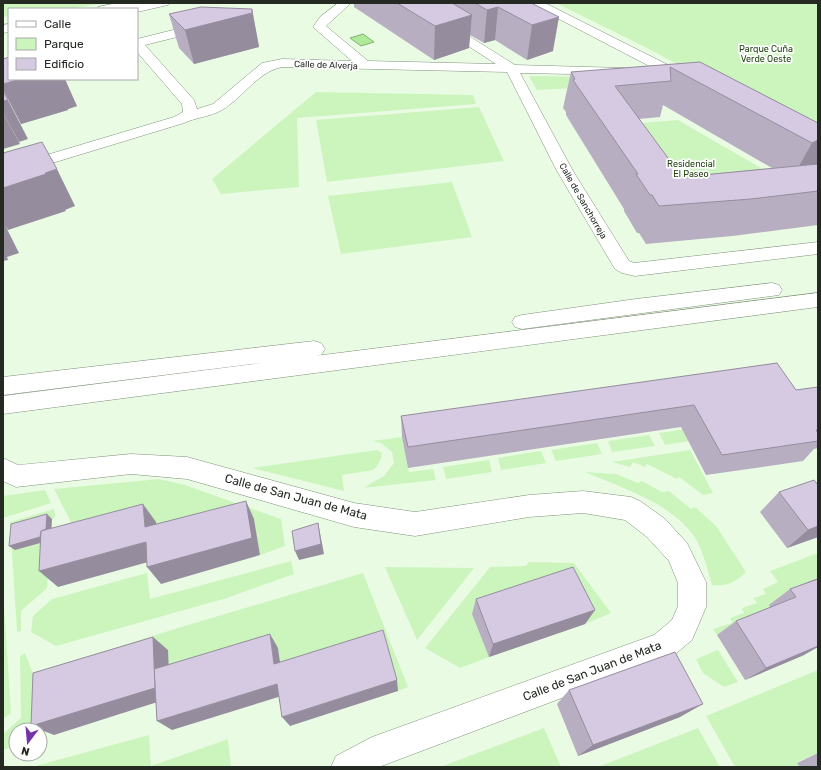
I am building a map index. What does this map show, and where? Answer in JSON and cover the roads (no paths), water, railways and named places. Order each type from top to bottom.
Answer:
[{"type":"main road","points":[[108,8],[137,3]]},
{"type":"main road","points":[[138,8],[164,3]]},
{"type":"main road","points":[[345,3],[319,26],[366,66]]},
{"type":"main road","points":[[408,3],[513,69]]},
{"type":"main road","points":[[536,3],[674,75],[687,79],[698,85]]},
{"type":"main road","points":[[138,44],[190,30],[179,17]]},
{"type":"main road","points":[[138,45],[189,103],[191,114]]},
{"type":"main road","name":"Calle de Alverja","points":[[3,173],[179,120],[191,114],[207,112],[218,107],[267,66],[282,63],[637,72],[674,75]]},
{"type":"main road","name":"Calle de Sanchorreja","points":[[513,69],[514,75],[565,171],[622,265],[629,269],[635,270],[818,248]]},
{"type":"main road","points":[[3,386],[433,335],[636,306],[818,284]]},
{"type":"main road","points":[[3,405],[818,300]]},
{"type":"main road","name":"Calle de San Juan de Mata","points":[[3,469],[16,476],[131,464],[188,468],[354,515],[415,524],[529,506],[584,502],[631,509],[656,528],[678,552],[692,582],[692,607],[682,630],[663,646],[372,753],[347,767]]},
{"type":"park label","name":"Parque Cuña Verde Oeste","points":[[766,54]]},
{"type":"park label","name":"Residencial El Paseo","points":[[691,170]]}]
